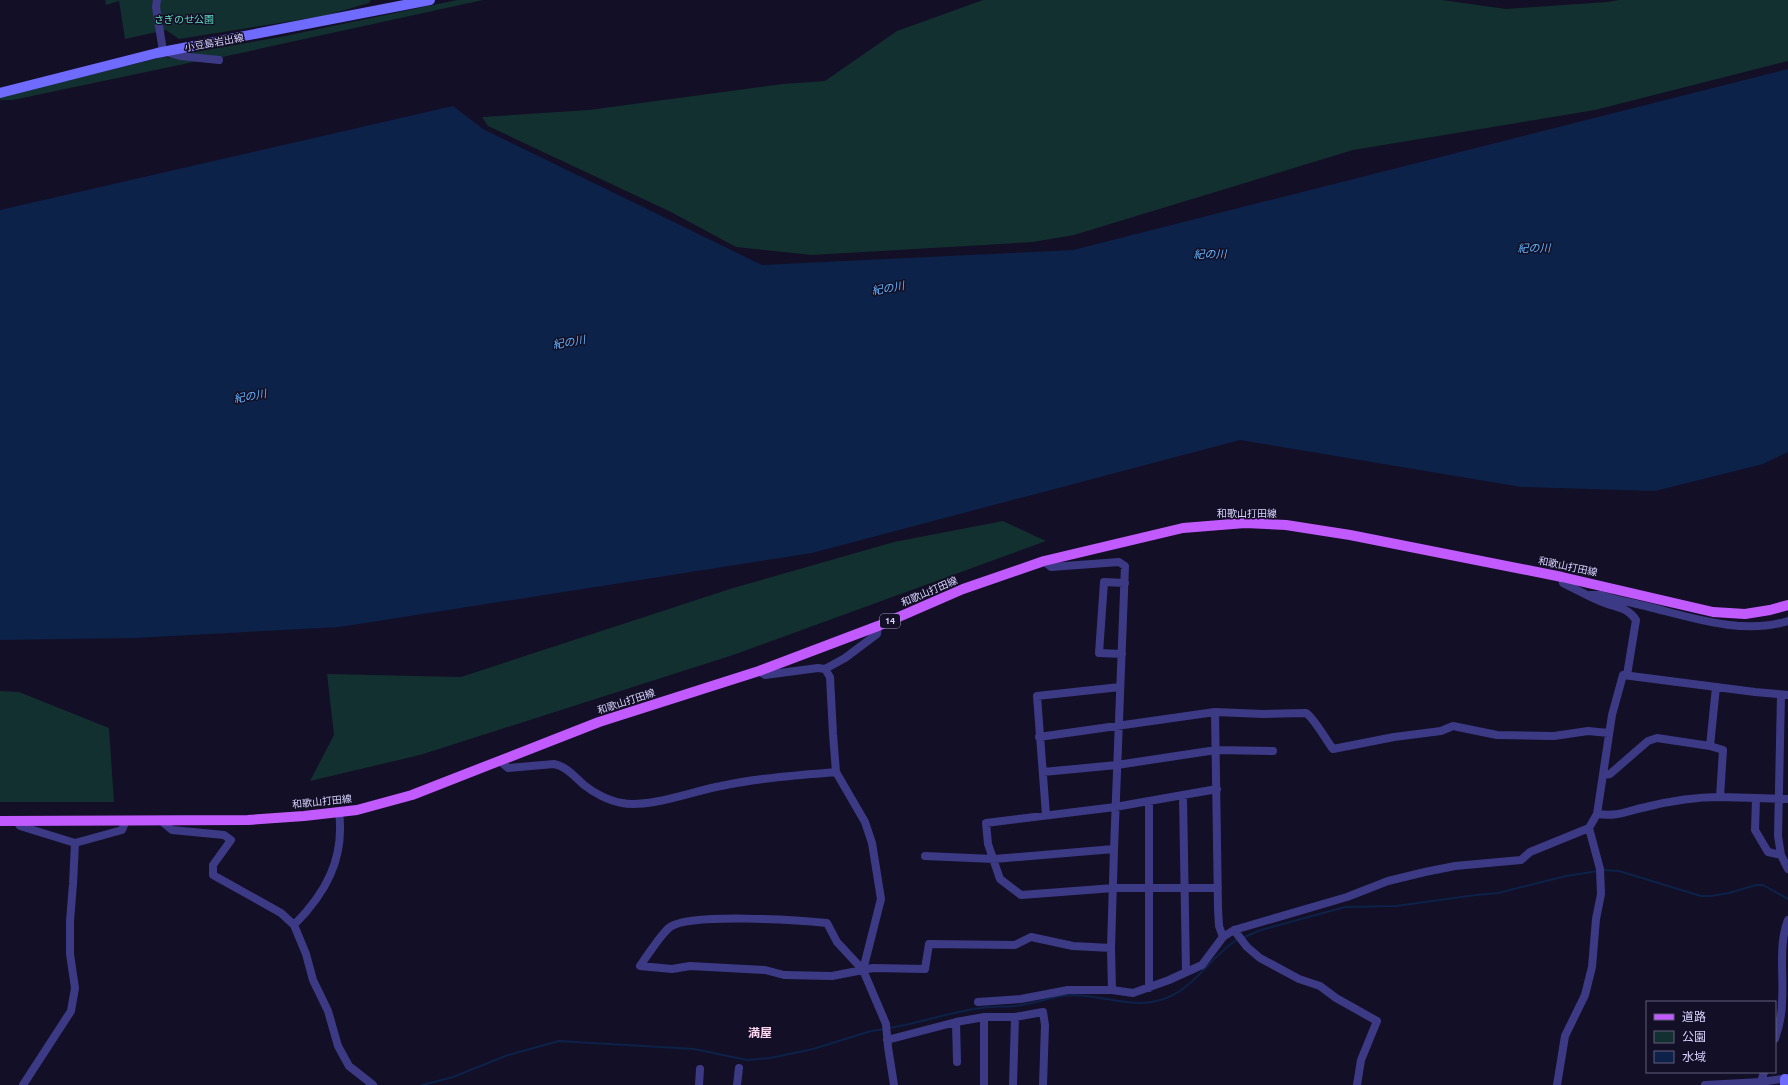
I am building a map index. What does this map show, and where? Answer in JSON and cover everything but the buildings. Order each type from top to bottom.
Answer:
[{"type":"main road","name":"小豆島岩出線","points":[[0,93],[163,51],[389,4],[430,0]]},
{"type":"main road","name":"和歌山打田線","points":[[0,821],[248,820],[357,810],[412,795],[599,722],[759,671],[878,626],[963,589],[1044,561],[1183,528],[1245,523],[1286,525],[1350,535],[1562,577],[1713,612],[1745,614],[1770,610],[1788,605]]},
{"type":"street","points":[[156,3],[163,51],[180,56],[220,60]]},
{"type":"street","points":[[1044,561],[1051,567],[1119,562],[1125,566],[1115,807],[1114,888],[1111,948],[1112,990]]},
{"type":"street","points":[[1562,577],[1563,582],[1604,603],[1626,609],[1636,620],[1627,675]]},
{"type":"street","points":[[1122,654],[1099,653],[1104,582],[1124,583]]},
{"type":"street","points":[[1590,595],[1601,595],[1675,614],[1738,626],[1768,625],[1788,621]]},
{"type":"street","points":[[759,671],[765,675],[818,668],[826,669],[845,658],[877,634],[878,626]]},
{"type":"street","points":[[826,669],[830,677],[832,734],[836,772],[865,822],[872,843],[881,899],[863,970]]},
{"type":"street","points":[[978,1002],[1021,999],[1068,990],[1112,990],[1132,993],[1149,988],[1202,965],[1223,937],[1235,932],[1347,897],[1388,882],[1425,872],[1455,866],[1521,860],[1530,852],[1590,828],[1598,814],[1609,733],[1623,675],[1785,695],[1778,836],[1781,855],[1788,869]]},
{"type":"street","points":[[1046,815],[1037,696],[1120,687]]},
{"type":"street","points":[[1710,746],[1716,687]]},
{"type":"street","points":[[1039,737],[1215,712],[1306,713],[1311,716],[1333,749],[1387,738],[1440,731],[1453,726],[1497,735],[1554,736],[1588,731],[1609,733]]},
{"type":"street","points":[[1215,712],[1219,926],[1223,937]]},
{"type":"street","points":[[1604,775],[1610,774],[1648,741],[1657,738],[1710,746],[1723,750],[1720,798]]},
{"type":"street","points":[[1043,772],[1117,765],[1216,750],[1273,751]]},
{"type":"street","points":[[500,761],[508,768],[554,764],[561,765],[585,786],[601,796],[624,804],[659,801],[721,786],[757,780],[836,772]]},
{"type":"street","points":[[1216,789],[1115,807],[986,823],[988,844],[1000,879],[1021,895],[1114,888],[1218,888]]},
{"type":"street","points":[[1183,796],[1186,972]]},
{"type":"street","points":[[1598,814],[1617,815],[1646,806],[1693,798],[1788,799]]},
{"type":"street","points":[[1756,798],[1755,830],[1768,852],[1781,855]]},
{"type":"street","points":[[1149,988],[1150,801]]},
{"type":"street","points":[[294,925],[309,910],[324,890],[334,870],[339,848],[341,827],[339,812]]},
{"type":"street","points":[[17,821],[20,826],[75,843],[122,830],[126,820]]},
{"type":"street","points":[[160,820],[172,830],[224,835],[231,840],[213,865],[213,875],[281,913],[294,925],[306,954],[313,980],[328,1011],[338,1046],[349,1066],[374,1085]]},
{"type":"street","points":[[1557,1085],[1565,1036],[1584,995],[1592,967],[1596,919],[1601,894],[1600,873],[1590,828]]},
{"type":"street","points":[[23,1085],[71,1011],[75,988],[70,954],[70,928],[75,843]]},
{"type":"street","points":[[925,856],[994,859],[1114,849]]},
{"type":"street","points":[[894,1085],[886,1024],[863,970],[837,942],[827,923],[785,919],[693,921],[676,924],[668,928],[640,966],[672,969],[690,966],[757,970],[784,975],[832,976],[863,970],[873,968],[925,969],[929,944],[1015,945],[1031,937],[1073,946],[1111,948]]},
{"type":"street","points":[[1776,1036],[1780,1024],[1782,1003],[1783,942],[1788,920]]},
{"type":"street","points":[[1235,932],[1247,947],[1260,958],[1299,979],[1320,986],[1336,998],[1377,1021],[1361,1060],[1357,1085]]},
{"type":"street","points":[[887,1037],[984,1017],[1015,1017],[1043,1012],[1045,1025],[1044,1085]]},
{"type":"street","points":[[984,1017],[984,1085]]},
{"type":"street","points":[[1013,1085],[1015,1017]]},
{"type":"street","points":[[956,1022],[957,1062]]},
{"type":"street","points":[[737,1085],[739,1068]]},
{"type":"street","points":[[699,1085],[700,1069]]},
{"type":"street","points":[[1761,1082],[1764,1073]]},
{"type":"street","points":[[1705,1085],[1786,1081]]},
{"type":"green space","name":"さぎのせ公園","points":[[105,0],[371,0],[369,3],[324,16],[179,39],[166,30],[125,39],[119,1],[106,5]]},
{"type":"green space","points":[[457,0],[483,0],[218,58],[184,54],[280,37]]},
{"type":"green space","points":[[983,0],[1442,0],[1506,9],[1619,0],[1788,0],[1788,61],[1595,110],[1353,150],[1074,235],[1033,242],[812,255],[736,247],[671,212],[488,126],[482,117],[589,110],[783,84],[825,81],[897,31]]},
{"type":"green space","points":[[163,57],[203,60],[13,100],[0,100],[0,97]]},
{"type":"green space","points":[[1003,521],[1046,541],[733,655],[420,755],[310,781],[334,735],[327,674],[461,677],[733,588],[894,542]]},
{"type":"green space","points":[[0,691],[19,692],[109,728],[114,802],[0,802]]},
{"type":"water","name":"紀の川","points":[[1788,69],[1788,452],[1763,464],[1655,491],[1521,487],[1240,440],[812,553],[340,627],[135,638],[0,640],[0,210],[453,106],[483,129],[762,265],[1073,250]]},
{"type":"waterway","points":[[1602,870],[1619,871],[1701,896],[1729,893],[1756,885],[1763,885],[1788,899]]},
{"type":"waterway","points":[[1242,938],[1261,930],[1345,907],[1396,906],[1498,893],[1566,876],[1598,871]]},
{"type":"waterway","points":[[889,1028],[969,1010],[1020,1005],[1061,996],[1086,996],[1136,1003],[1160,1000],[1183,989],[1219,954],[1238,939]]},
{"type":"waterway","points":[[422,1085],[453,1077],[508,1055],[559,1041],[694,1049],[747,1060],[770,1058],[813,1049],[871,1031],[885,1029]]},
{"type":"district","name":"満屋","points":[[760,1033]]}]
